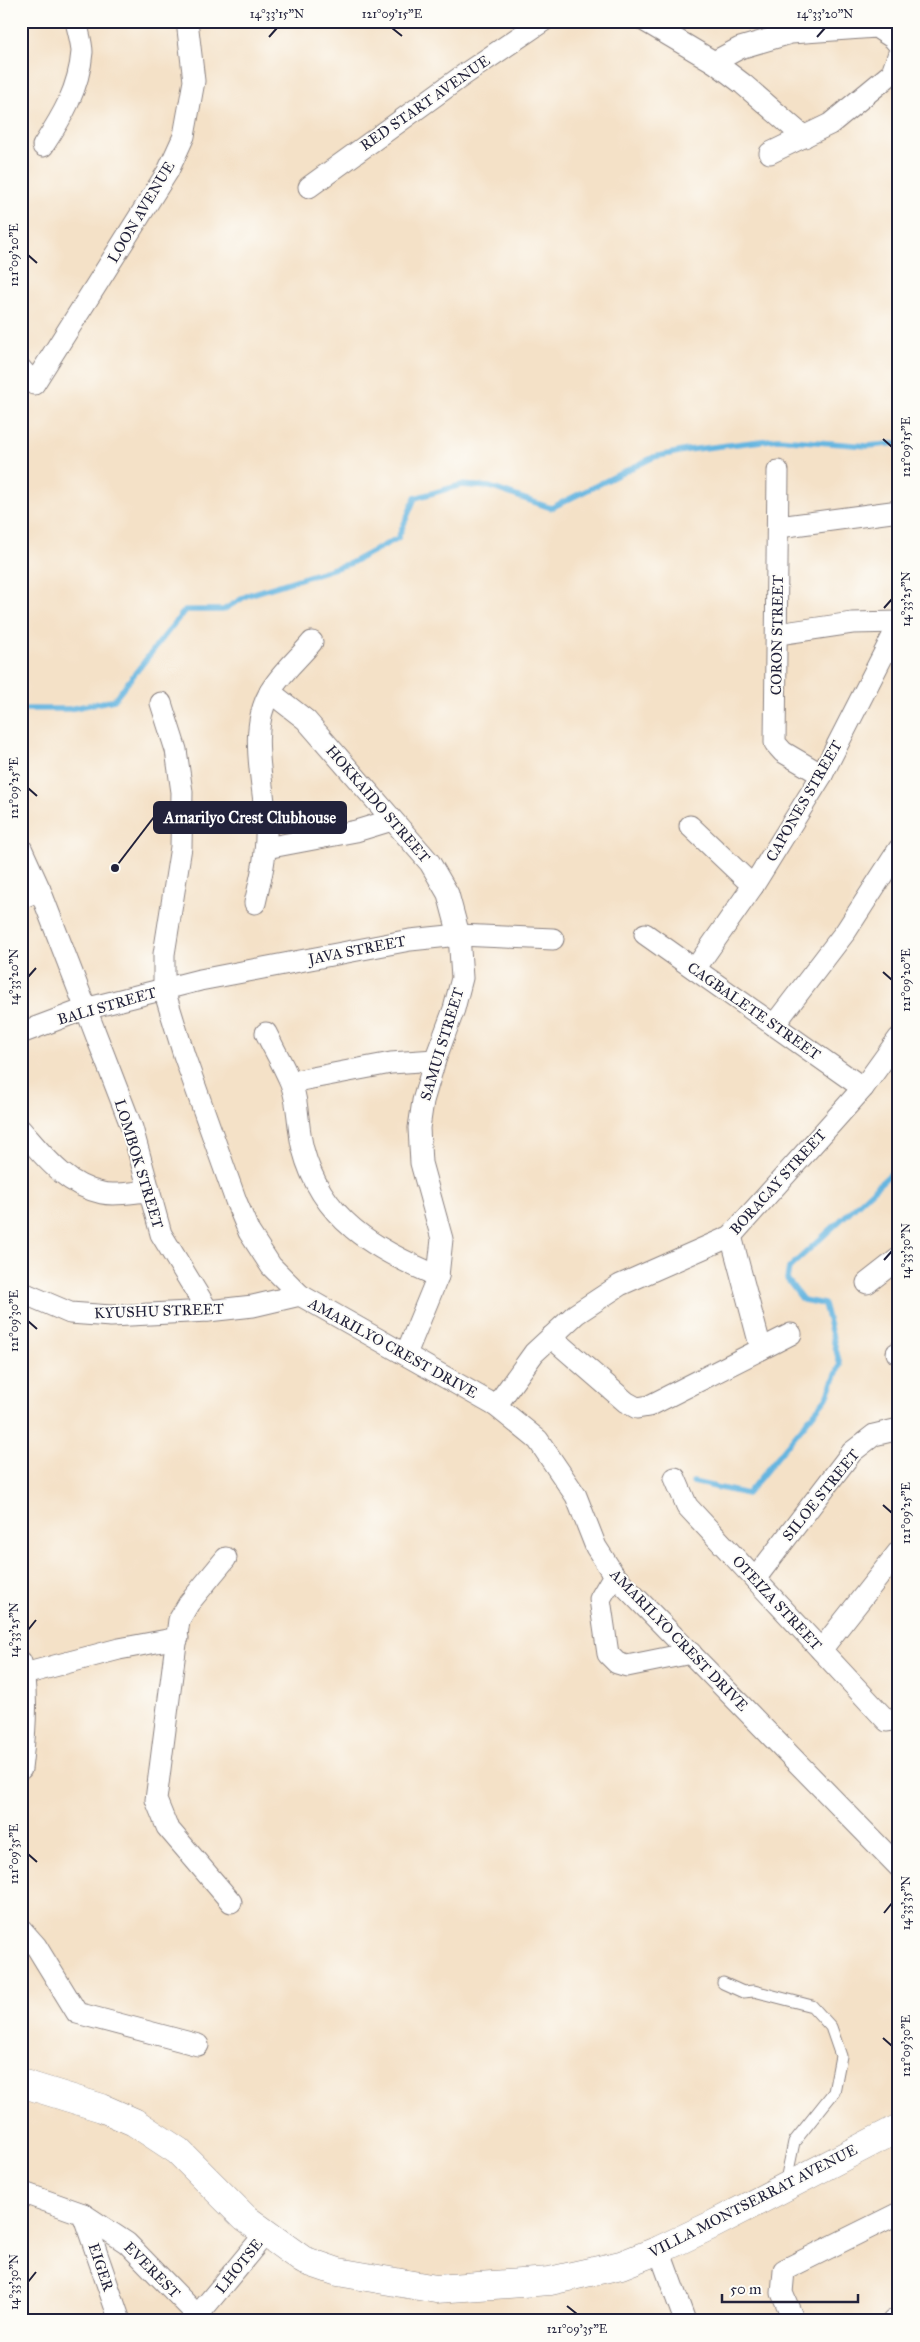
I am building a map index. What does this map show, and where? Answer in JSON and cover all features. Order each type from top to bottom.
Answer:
[{"type":"street","points":[[43,146],[62,118],[75,88],[82,51],[76,21]]},
{"type":"street","name":"LOON AVENUE","points":[[27,377],[168,171],[184,136],[194,81],[187,21]]},
{"type":"street","name":"RED START AVENUE","points":[[309,187],[465,74],[543,21]]},
{"type":"street","points":[[645,21],[714,62],[743,84],[804,137]]},
{"type":"street","points":[[714,62],[740,48],[791,33],[876,27],[894,38],[899,45]]},
{"type":"street","points":[[770,153],[830,124],[892,73],[899,53]]},
{"type":"street","name":"CORON STREET","points":[[778,471],[778,634],[775,743],[783,752],[822,775]]},
{"type":"street","points":[[779,527],[899,511]]},
{"type":"street","points":[[778,634],[852,623],[899,623]]},
{"type":"street","name":"CAPONES STREET","points":[[695,969],[752,886],[822,775],[899,623]]},
{"type":"street","points":[[255,903],[266,848],[266,827],[259,758],[260,720],[270,692],[312,642]]},
{"type":"street","name":"HOKKAIDO STREET","points":[[270,692],[306,720],[430,863],[448,894],[459,935]]},
{"type":"street","name":"AMARILYO CREST DRIVE","points":[[161,703],[176,750],[182,792],[181,847],[164,954],[164,990],[184,1055],[236,1201],[249,1232],[271,1266],[300,1295],[496,1406],[538,1440],[561,1470],[576,1496],[596,1547],[614,1575],[899,1867]]},
{"type":"street","points":[[266,848],[356,831],[392,820]]},
{"type":"street","points":[[690,826],[752,886]]},
{"type":"street","name":"LOMBOK STREET","points":[[21,848],[31,894],[85,1009],[132,1128],[161,1234],[208,1311]]},
{"type":"street","points":[[774,1025],[846,931],[899,849]]},
{"type":"street","name":"CAGBALETE STREET","points":[[645,934],[863,1088]]},
{"type":"street","name":"JAVA STREET","points":[[164,990],[200,980],[401,942],[459,935],[553,939]]},
{"type":"street","name":"SAMUI STREET","points":[[406,1354],[438,1276],[442,1239],[421,1164],[419,1128],[423,1101],[435,1060],[454,1009],[462,978],[459,935]]},
{"type":"street","name":"BALI STREET","points":[[21,1033],[85,1009],[164,990]]},
{"type":"street","points":[[266,1034],[291,1082],[302,1148],[313,1180],[341,1219],[368,1242],[409,1264],[438,1276]]},
{"type":"street","name":"BORACAY STREET","points":[[496,1406],[534,1353],[576,1314],[620,1285],[731,1236],[863,1088],[899,1038]]},
{"type":"street","points":[[291,1082],[391,1063],[435,1060]]},
{"type":"street","points":[[21,1130],[57,1170],[76,1184],[103,1194],[148,1191]]},
{"type":"street","points":[[731,1236],[761,1349]]},
{"type":"street","points":[[868,1283],[899,1258]]},
{"type":"street","name":"KYUSHU STREET","points":[[21,1292],[70,1313],[111,1316],[208,1311],[253,1306],[300,1295]]},
{"type":"street","points":[[551,1337],[626,1402],[637,1408],[649,1406],[791,1334]]},
{"type":"street","name":"SILOE STREET","points":[[755,1579],[852,1452],[874,1434],[899,1429]]},
{"type":"street","name":"OTEIZA STREET","points":[[675,1478],[687,1506],[888,1721]]},
{"type":"street","points":[[821,1650],[899,1551]]},
{"type":"street","points":[[226,1558],[188,1603],[180,1620],[156,1800],[167,1827],[231,1902]]},
{"type":"street","points":[[614,1575],[600,1599],[608,1654],[617,1663],[627,1666],[691,1653]]},
{"type":"street","points":[[21,1769],[24,1746],[23,1668],[178,1638]]},
{"type":"street","points":[[21,1929],[36,1946],[77,2013],[198,2045]]},
{"type":"street","name":"VILLA MONTSERRAT AVENUE","points":[[21,2083],[102,2108],[134,2122],[178,2151],[245,2218],[303,2260],[338,2272],[436,2289],[489,2287],[550,2281],[621,2265],[659,2250],[899,2128]]},
{"type":"street","name":"EVEREST","points":[[21,2192],[84,2214],[127,2243],[195,2318]]},
{"type":"street","points":[[794,2321],[782,2293],[784,2270],[899,2213]]},
{"type":"street","name":"EIGER","points":[[84,2214],[120,2321]]},
{"type":"street","name":"LHOTSE","points":[[195,2318],[265,2234]]},
{"type":"street","points":[[659,2250],[685,2321]]},
{"type":"street","points":[[893,2321],[899,2318]]},
{"type":"lane","points":[[723,1983],[743,1992],[754,1991],[812,2006],[831,2027],[841,2056],[834,2092],[794,2142],[784,2187]]},
{"type":"waterway","points":[[21,709],[69,709],[114,700],[185,610],[223,610],[248,595],[351,563],[398,538],[415,498],[461,485],[490,487],[551,508],[654,457],[688,450],[778,439],[868,446],[899,443]]},
{"type":"waterway","points":[[693,1482],[747,1494],[827,1397],[840,1365],[824,1304],[803,1300],[787,1279],[789,1268],[899,1166]]},
{"type":"place","name":"Amarilyo Crest Clubhouse","points":[[115,868]]}]
